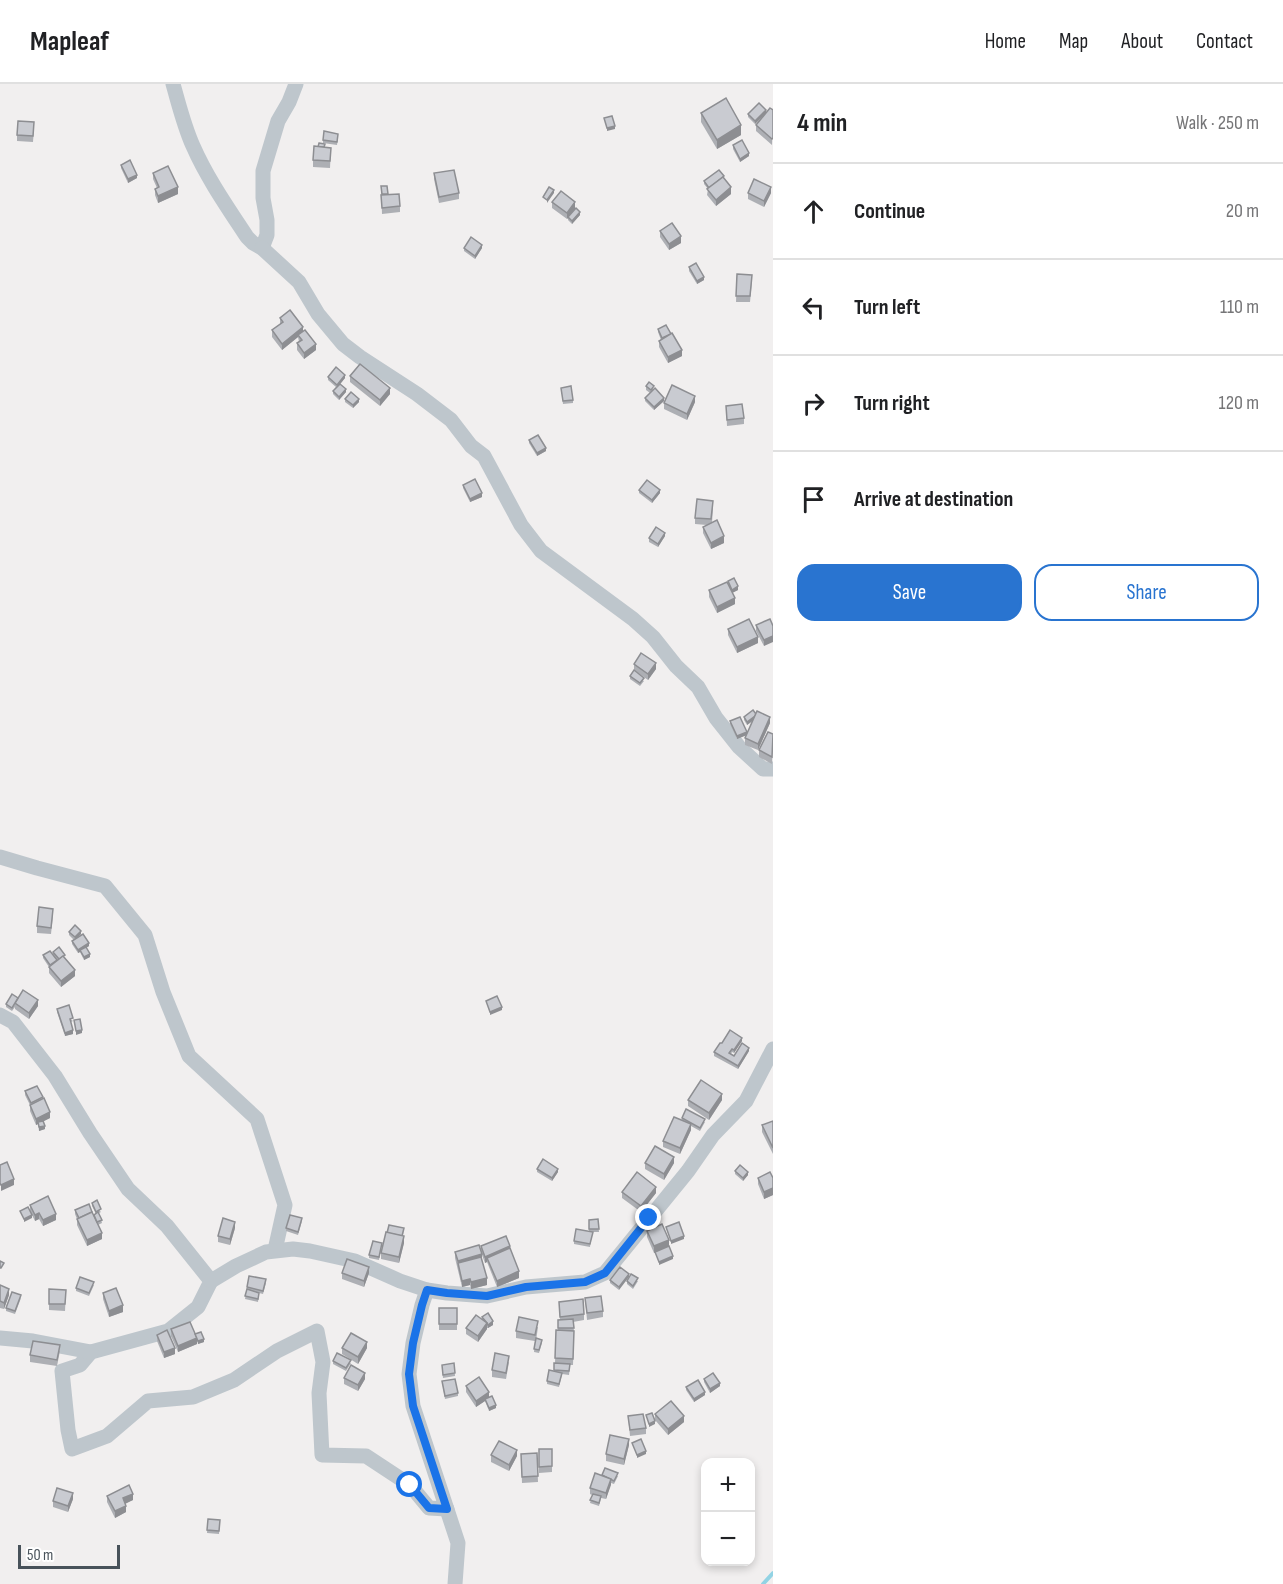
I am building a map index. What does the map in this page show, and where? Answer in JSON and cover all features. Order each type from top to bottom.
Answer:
[{"type":"street","points":[[173,84],[183,122],[204,169],[247,237],[299,282],[318,314],[343,344],[451,420],[471,446],[484,456],[521,525],[541,551],[646,631],[676,666],[698,687],[716,718],[739,747],[763,769],[773,769]]},
{"type":"street","points":[[262,248],[267,236],[263,171],[278,121],[290,102],[296,84]]},
{"type":"street","points":[[0,857],[105,886],[145,935],[163,992],[189,1056],[257,1119],[285,1205],[275,1250]]},
{"type":"street","points":[[0,1015],[13,1022],[55,1076],[128,1189],[167,1226],[211,1281]]},
{"type":"street","points":[[0,1338],[33,1341],[91,1352],[168,1331],[198,1307],[211,1281],[249,1259],[275,1250],[310,1251],[348,1259],[427,1290],[470,1295],[490,1295],[526,1287],[585,1282],[605,1273],[688,1170],[713,1135],[746,1101],[773,1049]]},
{"type":"street","points":[[427,1290],[413,1343],[409,1374],[413,1406],[458,1544],[455,1584]]},
{"type":"street","points":[[91,1352],[80,1365],[62,1371],[72,1449],[107,1436],[148,1401],[193,1396],[234,1380],[277,1351],[317,1331],[322,1362],[319,1393],[322,1455],[366,1456],[410,1485],[429,1508],[447,1509]]},
{"type":"building","points":[[726,98],[741,125],[717,140],[701,113]]},
{"type":"building","points":[[759,103],[766,110],[755,121],[748,114]]},
{"type":"building","points":[[770,108],[773,110],[772,139],[756,125]]},
{"type":"building","points":[[612,116],[615,126],[607,128],[604,118]]},
{"type":"building","points":[[18,121],[34,122],[33,136],[17,135]]},
{"type":"building","points":[[324,131],[338,134],[337,142],[323,140]]},
{"type":"building","points":[[742,140],[749,153],[740,159],[733,145]]},
{"type":"building","points":[[314,146],[331,148],[330,161],[313,160]]},
{"type":"building","points":[[130,160],[137,175],[128,179],[121,165]]},
{"type":"building","points":[[168,166],[178,187],[158,196],[155,189],[159,187],[153,173]]},
{"type":"building","points":[[454,170],[459,193],[439,197],[434,173]]},
{"type":"building","points":[[719,170],[724,176],[709,188],[704,181]]},
{"type":"building","points":[[723,177],[731,187],[716,200],[707,189]]},
{"type":"building","points":[[754,179],[771,187],[764,201],[748,193]]},
{"type":"building","points":[[381,186],[387,186],[388,194],[382,194]]},
{"type":"building","points":[[549,187],[554,190],[547,200],[543,197]]},
{"type":"building","points":[[561,191],[575,202],[567,213],[552,202]]},
{"type":"building","points":[[399,194],[400,206],[382,208],[381,195]]},
{"type":"building","points":[[576,208],[580,212],[572,221],[568,217]]},
{"type":"building","points":[[672,223],[681,236],[669,244],[660,231]]},
{"type":"building","points":[[471,237],[482,245],[475,256],[464,248]]},
{"type":"building","points":[[696,263],[704,277],[697,281],[689,267]]},
{"type":"building","points":[[737,274],[752,275],[750,296],[736,296]]},
{"type":"building","points":[[290,310],[303,327],[282,344],[272,330],[283,322],[280,318]]},
{"type":"building","points":[[666,325],[671,334],[662,338],[658,329]]},
{"type":"building","points":[[305,330],[316,344],[304,353],[297,343],[302,340],[298,335]]},
{"type":"building","points":[[672,333],[682,350],[668,357],[659,341]]},
{"type":"building","points":[[360,364],[390,388],[380,400],[350,376]]},
{"type":"building","points":[[336,367],[345,375],[337,385],[328,377]]},
{"type":"building","points":[[649,382],[654,386],[651,390],[646,386]]},
{"type":"building","points":[[340,384],[346,389],[339,397],[333,391]]},
{"type":"building","points":[[672,385],[695,396],[687,414],[664,403]]},
{"type":"building","points":[[571,386],[573,400],[563,401],[561,388]]},
{"type":"building","points":[[655,388],[664,398],[654,407],[645,398]]},
{"type":"building","points":[[351,392],[359,399],[353,405],[345,399]]},
{"type":"building","points":[[742,404],[744,418],[727,420],[726,406]]},
{"type":"building","points":[[538,435],[546,448],[537,453],[529,440]]},
{"type":"building","points":[[475,479],[482,493],[470,499],[463,485]]},
{"type":"building","points":[[647,480],[660,490],[652,500],[639,490]]},
{"type":"building","points":[[697,499],[713,501],[711,519],[695,518]]},
{"type":"building","points":[[717,520],[724,536],[711,543],[703,527]]},
{"type":"building","points":[[656,527],[665,533],[658,544],[649,538]]},
{"type":"building","points":[[734,578],[738,586],[732,590],[728,581]]},
{"type":"building","points":[[727,582],[735,598],[717,607],[709,590]]},
{"type":"building","points":[[749,619],[758,637],[737,647],[728,629]]},
{"type":"building","points":[[770,619],[773,636],[764,640],[756,625]]},
{"type":"building","points":[[641,653],[656,663],[648,674],[634,664]]},
{"type":"building","points":[[634,670],[644,678],[640,683],[630,676]]},
{"type":"building","points":[[753,710],[755,716],[747,722],[744,717]]},
{"type":"building","points":[[757,711],[770,717],[758,744],[745,738]]},
{"type":"building","points":[[740,717],[747,732],[737,736],[730,721]]},
{"type":"building","points":[[768,732],[773,734],[772,757],[759,750]]},
{"type":"building","points":[[39,907],[53,909],[51,928],[37,926]]},
{"type":"building","points":[[75,925],[81,931],[75,937],[69,932]]},
{"type":"building","points":[[83,934],[89,943],[78,950],[72,941]]},
{"type":"building","points":[[59,947],[65,955],[59,959],[53,952]]},
{"type":"building","points":[[86,947],[90,954],[84,957],[80,950]]},
{"type":"building","points":[[50,951],[57,960],[50,965],[43,955]]},
{"type":"building","points":[[63,956],[75,970],[61,981],[49,967]]},
{"type":"building","points":[[23,990],[38,1000],[29,1013],[15,1003]]},
{"type":"building","points":[[12,994],[18,998],[12,1008],[6,1004]]},
{"type":"building","points":[[497,996],[502,1007],[490,1012],[486,1001]]},
{"type":"building","points":[[69,1005],[73,1018],[70,1019],[73,1030],[65,1033],[57,1009]]},
{"type":"building","points":[[80,1019],[82,1030],[76,1031],[74,1020]]},
{"type":"building","points":[[730,1030],[742,1038],[734,1050],[732,1049],[729,1053],[734,1056],[742,1043],[749,1048],[738,1066],[714,1052]]},
{"type":"building","points":[[701,1080],[722,1094],[709,1113],[688,1100]]},
{"type":"building","points":[[37,1086],[43,1097],[31,1103],[25,1091]]},
{"type":"building","points":[[44,1098],[50,1112],[36,1119],[30,1105]]},
{"type":"building","points":[[686,1109],[705,1119],[700,1128],[682,1118]]},
{"type":"building","points":[[674,1117],[691,1124],[680,1148],[663,1141]]},
{"type":"building","points":[[43,1121],[45,1126],[39,1127],[38,1122]]},
{"type":"building","points":[[773,1121],[773,1148],[762,1125]]},
{"type":"building","points":[[655,1146],[674,1157],[664,1174],[645,1163]]},
{"type":"building","points":[[543,1159],[558,1169],[552,1178],[537,1169]]},
{"type":"building","points":[[7,1162],[14,1179],[1,1185],[0,1165]]},
{"type":"building","points":[[740,1165],[748,1172],[743,1178],[735,1171]]},
{"type":"building","points":[[637,1172],[656,1187],[641,1206],[622,1192]]},
{"type":"building","points":[[770,1172],[773,1178],[773,1188],[764,1192],[758,1178]]},
{"type":"building","points":[[48,1196],[56,1214],[43,1220],[39,1213],[35,1215],[30,1205]]},
{"type":"building","points":[[97,1200],[101,1209],[96,1212],[92,1203]]},
{"type":"building","points":[[89,1204],[92,1212],[79,1218],[75,1210]]},
{"type":"building","points":[[28,1207],[32,1215],[24,1219],[20,1211]]},
{"type":"building","points":[[92,1212],[102,1233],[87,1240],[77,1219]]},
{"type":"building","points":[[98,1212],[102,1220],[97,1222],[94,1215]]},
{"type":"building","points":[[290,1215],[302,1218],[298,1232],[286,1228]]},
{"type":"building","points":[[223,1218],[235,1222],[230,1239],[218,1236]]},
{"type":"building","points":[[598,1219],[599,1229],[589,1229],[589,1220]]},
{"type":"building","points":[[679,1222],[684,1236],[671,1241],[666,1227]]},
{"type":"building","points":[[662,1224],[669,1240],[654,1246],[647,1231]]},
{"type":"building","points":[[389,1225],[404,1228],[402,1236],[387,1233]]},
{"type":"building","points":[[576,1229],[593,1232],[590,1244],[574,1241]]},
{"type":"building","points":[[386,1232],[404,1236],[399,1257],[381,1253]]},
{"type":"building","points":[[506,1236],[510,1246],[485,1257],[481,1246]]},
{"type":"building","points":[[373,1241],[382,1243],[379,1257],[369,1255]]},
{"type":"building","points":[[479,1245],[482,1254],[458,1261],[455,1252]]},
{"type":"building","points":[[669,1246],[673,1256],[659,1262],[655,1252]]},
{"type":"building","points":[[510,1248],[519,1271],[497,1281],[487,1258]]},
{"type":"building","points":[[481,1257],[487,1278],[471,1282],[470,1279],[462,1281],[458,1263]]},
{"type":"building","points":[[347,1259],[369,1267],[364,1281],[342,1273]]},
{"type":"building","points":[[620,1267],[629,1274],[619,1287],[610,1280]]},
{"type":"building","points":[[631,1274],[638,1278],[633,1286],[627,1281]]},
{"type":"building","points":[[249,1276],[266,1279],[263,1291],[247,1287]]},
{"type":"building","points":[[80,1277],[94,1282],[89,1293],[76,1288]]},
{"type":"building","points":[[0,1285],[9,1289],[4,1303],[0,1301]]},
{"type":"building","points":[[116,1288],[123,1305],[109,1311],[103,1293]]},
{"type":"building","points":[[49,1289],[66,1290],[65,1304],[49,1304]]},
{"type":"building","points":[[247,1289],[259,1293],[258,1299],[245,1296]]},
{"type":"building","points":[[12,1292],[21,1295],[15,1311],[6,1308]]},
{"type":"building","points":[[601,1296],[603,1311],[587,1313],[585,1298]]},
{"type":"building","points":[[583,1299],[584,1314],[560,1317],[559,1302]]},
{"type":"building","points":[[439,1308],[457,1308],[457,1324],[439,1324]]},
{"type":"building","points":[[488,1313],[493,1321],[488,1325],[482,1317]]},
{"type":"building","points":[[476,1315],[487,1323],[478,1336],[466,1328]]},
{"type":"building","points":[[519,1317],[538,1321],[535,1335],[516,1331]]},
{"type":"building","points":[[573,1319],[574,1328],[558,1328],[558,1320]]},
{"type":"building","points":[[190,1322],[197,1338],[178,1346],[171,1329]]},
{"type":"building","points":[[167,1330],[175,1348],[164,1352],[157,1335]]},
{"type":"building","points":[[556,1330],[574,1331],[573,1359],[555,1358]]},
{"type":"building","points":[[201,1332],[204,1339],[198,1341],[195,1334]]},
{"type":"building","points":[[351,1333],[367,1342],[358,1357],[342,1348]]},
{"type":"building","points":[[536,1338],[542,1340],[539,1350],[534,1349]]},
{"type":"building","points":[[33,1341],[60,1345],[57,1360],[30,1355]]},
{"type":"building","points":[[337,1353],[351,1360],[346,1368],[333,1361]]},
{"type":"building","points":[[495,1353],[509,1356],[506,1373],[492,1370]]},
{"type":"building","points":[[454,1363],[455,1373],[443,1375],[442,1365]]},
{"type":"building","points":[[554,1363],[570,1364],[569,1371],[554,1370]]},
{"type":"building","points":[[351,1365],[365,1373],[358,1385],[344,1378]]},
{"type":"building","points":[[549,1370],[562,1373],[559,1384],[547,1381]]},
{"type":"building","points":[[713,1373],[720,1383],[710,1389],[704,1379]]},
{"type":"building","points":[[479,1377],[489,1392],[476,1401],[466,1386]]},
{"type":"building","points":[[455,1379],[458,1393],[445,1396],[442,1381]]},
{"type":"building","points":[[698,1380],[705,1392],[694,1399],[686,1387]]},
{"type":"building","points":[[492,1396],[496,1405],[489,1408],[485,1399]]},
{"type":"building","points":[[671,1401],[684,1416],[668,1429],[655,1414]]},
{"type":"building","points":[[652,1413],[655,1421],[649,1424],[646,1415]]},
{"type":"building","points":[[643,1414],[646,1428],[630,1430],[628,1416]]},
{"type":"building","points":[[610,1435],[629,1439],[624,1459],[606,1454]]},
{"type":"building","points":[[641,1439],[646,1451],[637,1455],[632,1443]]},
{"type":"building","points":[[499,1441],[517,1450],[509,1465],[491,1455]]},
{"type":"building","points":[[539,1449],[552,1449],[552,1466],[539,1467]]},
{"type":"building","points":[[537,1453],[538,1476],[522,1477],[521,1454]]},
{"type":"building","points":[[605,1468],[618,1473],[614,1481],[602,1475]]},
{"type":"building","points":[[595,1473],[611,1479],[606,1493],[590,1488]]},
{"type":"building","points":[[129,1485],[133,1494],[123,1498],[126,1506],[115,1511],[107,1496]]},
{"type":"building","points":[[57,1488],[73,1493],[68,1506],[53,1501]]},
{"type":"building","points":[[593,1494],[601,1496],[599,1503],[590,1500]]},
{"type":"building","points":[[208,1519],[220,1520],[219,1531],[207,1530]]},
{"type":"waterway","points":[[763,1584],[773,1573]]},
{"type":"route","points":[[410,1485],[429,1508],[447,1509],[413,1406],[409,1374],[413,1343],[427,1290],[487,1296],[526,1287],[585,1282],[605,1273],[649,1218]]}]
